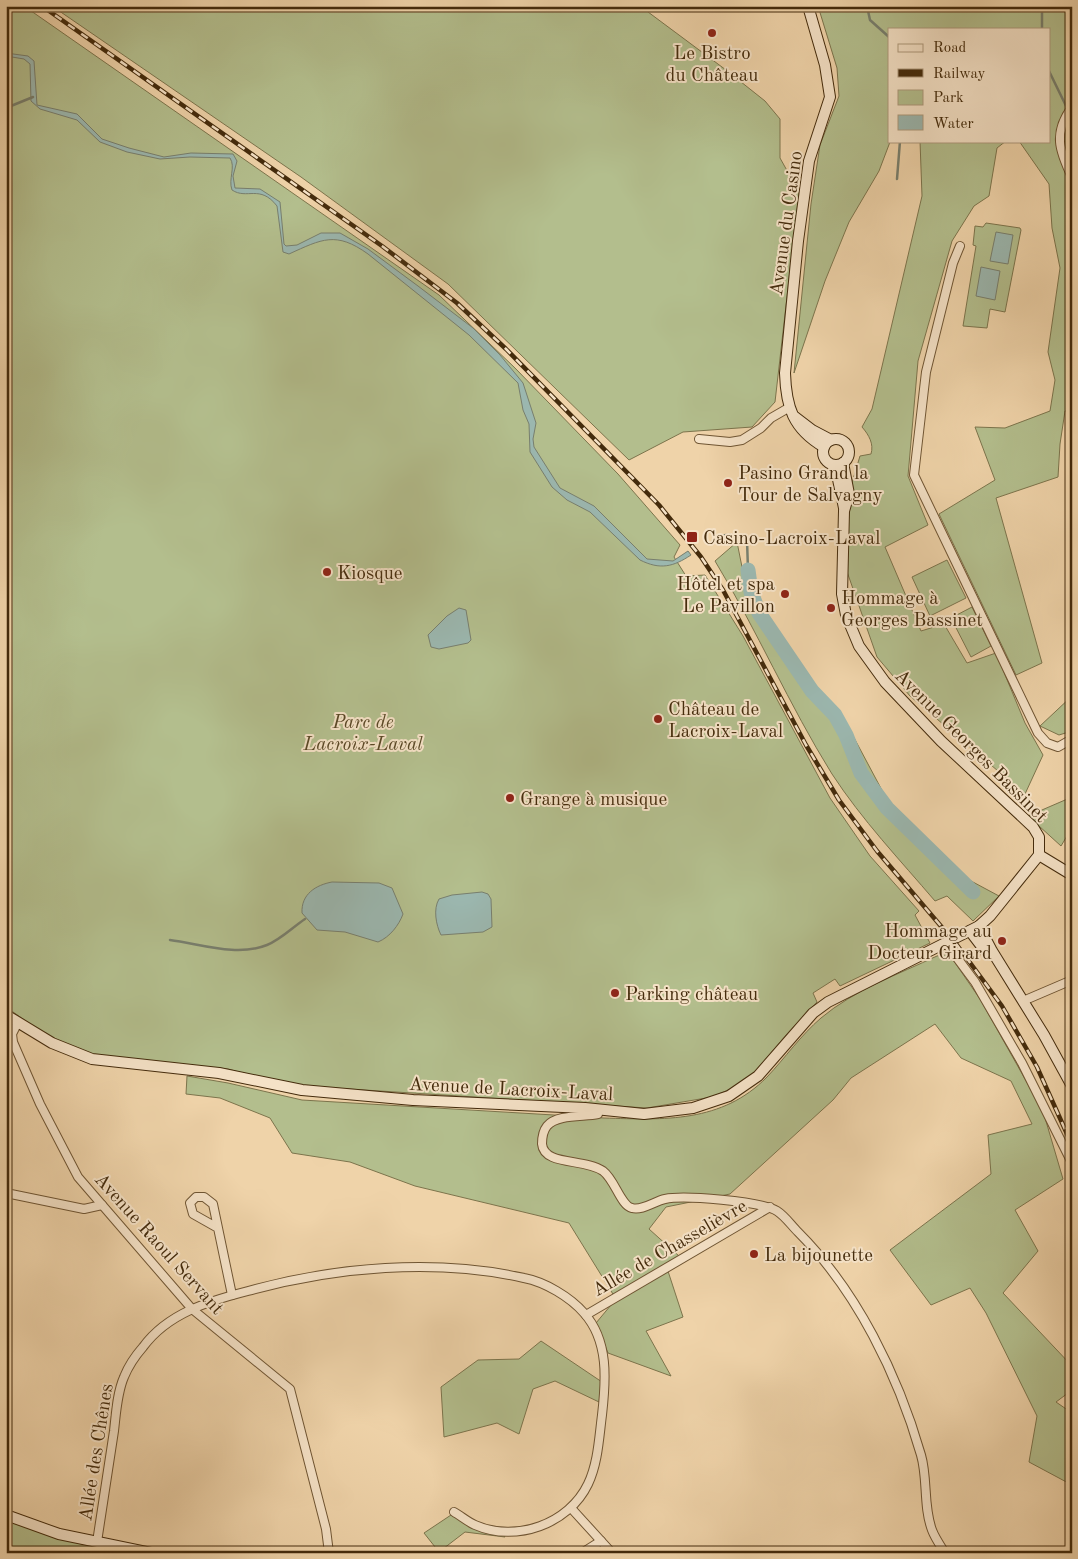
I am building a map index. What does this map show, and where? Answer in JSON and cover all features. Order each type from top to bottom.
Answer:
[{"type":"street","name":"Avenue du Casino","points":[[792,412],[786,394],[785,373],[801,215],[809,161],[830,97],[825,65],[808,6]]},
{"type":"street","points":[[1072,107],[1062,120],[1060,140],[1062,152],[1072,177]]},
{"type":"street","points":[[960,246],[953,264],[926,372],[922,414],[913,466],[914,477],[1038,733],[1047,743],[1058,747],[1072,740]]},
{"type":"street","points":[[698,438],[730,442],[742,440],[761,428],[771,418],[792,412],[828,443]]},
{"type":"street","points":[[839,439],[848,446],[848,458],[839,464],[825,459],[828,443],[839,439]]},
{"type":"street","name":"Avenue Georges Bassinet","points":[[839,464],[848,494],[844,511],[841,580],[846,615],[859,646],[871,665],[941,741],[1033,827],[1039,837],[1039,856]]},
{"type":"street","points":[[1072,876],[1039,856],[975,928],[1023,1001],[1072,1086]]},
{"type":"street","name":"Avenue de Lacroix-Laval","points":[[6,1015],[52,1043],[92,1059],[219,1072],[302,1090],[413,1100],[598,1109],[644,1114],[693,1108],[729,1096],[758,1076],[813,1013],[828,1002],[975,928]]},
{"type":"street","points":[[946,943],[975,982],[1022,1063],[1072,1163]]},
{"type":"street","points":[[1023,1001],[1072,980]]},
{"type":"street","name":"Avenue Raoul Servant","points":[[18,1022],[12,1034],[14,1042],[40,1104],[78,1177],[192,1309],[290,1389],[323,1520],[329,1553]]},
{"type":"street","points":[[598,1109],[598,1114],[560,1119],[548,1125],[542,1138],[543,1149],[549,1156],[558,1160],[579,1162],[602,1170],[610,1177],[624,1204],[632,1208],[639,1208],[666,1199],[752,1202],[770,1207],[776,1210],[802,1236],[829,1267],[870,1331],[901,1395],[922,1458],[928,1517],[932,1531],[944,1553]]},
{"type":"street","points":[[6,1193],[84,1209],[102,1205]]},
{"type":"street","name":"Allée de Chasselièvre","points":[[586,1315],[770,1207]]},
{"type":"street","points":[[216,1227],[232,1295]]},
{"type":"street","name":"Allée des Chênes","points":[[97,1542],[124,1377],[143,1346],[160,1328],[166,1322],[192,1309],[232,1295],[330,1273],[384,1268],[462,1270],[525,1278],[546,1285],[586,1315]]},
{"type":"street","points":[[454,1512],[475,1525],[518,1531],[550,1522],[571,1508],[587,1486],[592,1473],[605,1388],[604,1355],[586,1315]]},
{"type":"street","points":[[571,1508],[612,1553]]},
{"type":"street","points":[[6,1515],[46,1530],[151,1553]]},
{"type":"street","points":[[582,1553],[601,1541]]},
{"type":"green space","name":"Parc de Lacroix-Laval","points":[[6,6],[24,6],[439,295],[515,368],[618,474],[680,545],[674,557],[686,576],[705,575],[743,636],[830,798],[870,856],[919,911],[915,915],[930,943],[840,986],[835,979],[813,993],[817,1002],[754,1073],[735,1087],[712,1097],[647,1108],[286,1085],[228,1069],[89,1055],[60,1045],[6,1007]]},
{"type":"green space","points":[[52,6],[640,6],[765,101],[780,119],[780,158],[799,192],[775,402],[752,427],[683,432],[629,460],[448,284],[301,177]]},
{"type":"green space","points":[[818,6],[1072,6],[1072,410],[1065,411],[1058,477],[996,498],[1042,663],[1016,675],[939,514],[995,480],[975,427],[1005,428],[1050,411],[1055,380],[1048,352],[1060,268],[1052,228],[1049,184],[1020,142],[1050,142],[1050,28],[888,28],[888,142],[890,142],[879,171],[849,222],[825,281],[794,373],[811,204],[820,145],[839,96],[837,68]]},
{"type":"green space","points":[[920,142],[1005,142],[997,148],[989,196],[974,206],[952,241],[918,361],[908,476],[928,525],[885,547],[921,631],[944,624],[967,663],[996,653],[1025,723],[1043,755],[1025,794],[910,696],[877,657],[845,566],[851,486],[860,456],[871,454],[872,450],[867,433],[862,427],[872,409],[922,196]]},
{"type":"green space","points":[[986,223],[1020,228],[1021,230],[1005,312],[990,309],[987,328],[963,326],[976,246],[973,245],[975,226],[983,227]]},
{"type":"green space","points":[[737,542],[750,607],[813,698],[852,734],[892,809],[958,874],[999,896],[973,921],[947,896],[935,901],[869,824],[832,774],[801,721],[715,561]]},
{"type":"green space","points":[[947,560],[966,598],[930,616],[912,577]]},
{"type":"green space","points":[[972,607],[991,646],[971,657],[951,618]]},
{"type":"green space","points":[[1072,696],[1072,731],[1059,735],[1040,726]]},
{"type":"green space","points":[[1072,797],[1072,837],[1067,836],[1061,846],[1028,816]]},
{"type":"green space","points":[[949,954],[980,999],[1043,1111],[1063,1179],[1015,1210],[1038,1251],[1003,1293],[1072,1366],[1072,1390],[1056,1402],[1072,1413],[1072,1485],[1029,1462],[1037,1416],[986,1313],[970,1288],[931,1305],[890,1250],[991,1174],[988,1135],[1032,1124],[1011,1081],[961,1058],[935,1024],[851,1078],[833,1100],[730,1194],[666,1207],[649,1229],[679,1256],[666,1265],[683,1317],[646,1331],[671,1376],[608,1353],[596,1323],[616,1299],[569,1223],[415,1186],[350,1162],[292,1153],[270,1118],[220,1098],[186,1094],[187,1076],[228,1083],[302,1100],[604,1118],[648,1119],[691,1116],[731,1103],[750,1092],[767,1077],[821,1018],[848,999],[877,983],[937,956]]},
{"type":"green space","points":[[541,1341],[602,1382],[599,1402],[555,1381],[533,1389],[519,1434],[497,1423],[444,1437],[441,1387],[478,1360],[519,1359]]},
{"type":"green space","points":[[454,1513],[503,1532],[505,1537],[465,1532],[439,1552],[424,1533]]},
{"type":"green space","points":[[6,1521],[177,1553],[6,1553]]},
{"type":"water","points":[[6,53],[28,56],[34,61],[37,105],[77,114],[102,139],[164,157],[191,153],[233,154],[237,161],[233,176],[235,188],[260,189],[280,202],[284,244],[286,246],[297,245],[321,233],[340,233],[368,249],[473,328],[500,355],[523,383],[536,423],[533,439],[534,447],[560,488],[594,506],[647,559],[673,561],[688,551],[691,555],[666,566],[654,565],[640,560],[590,512],[567,500],[552,487],[530,452],[529,424],[523,410],[518,383],[469,335],[368,254],[347,242],[338,240],[320,241],[289,254],[283,252],[277,206],[271,199],[265,196],[243,194],[232,190],[232,162],[230,158],[190,157],[160,159],[127,152],[100,142],[77,120],[40,109],[31,101],[30,64],[24,59],[6,56]]},
{"type":"water","points":[[996,232],[1013,235],[1008,264],[990,261]]},
{"type":"water","points":[[981,267],[1000,271],[995,300],[976,296]]},
{"type":"water","points":[[459,608],[466,610],[471,640],[468,643],[439,649],[431,647],[428,635],[447,616]]},
{"type":"water","points":[[332,882],[379,883],[392,888],[403,914],[399,922],[390,934],[378,942],[345,932],[317,930],[302,913],[302,906],[307,896],[315,888]]},
{"type":"water","points":[[482,892],[488,894],[491,899],[492,927],[483,932],[441,935],[436,917],[436,907],[439,899],[452,895]]},
{"type":"waterway","points":[[867,6],[870,20],[888,36]]},
{"type":"waterway","points":[[1042,6],[1042,28]]},
{"type":"waterway","points":[[1050,73],[1068,110]]},
{"type":"waterway","points":[[6,108],[33,97]]},
{"type":"waterway","points":[[897,179],[900,142]]},
{"type":"waterway","points":[[712,542],[724,535],[738,536],[747,540],[748,570]]},
{"type":"waterway","points":[[748,570],[751,592],[759,613],[812,691],[835,715],[846,735],[861,773],[887,808],[973,892]]},
{"type":"waterway","points":[[170,940],[219,949],[244,950],[267,945],[277,940],[305,919]]},
{"type":"railway","points":[[42,6],[382,246],[457,303],[506,349],[659,505],[701,557],[723,590],[806,745],[839,800],[877,851],[957,945],[1002,1006],[1037,1067],[1072,1145]]},
{"type":"place","name":"Le Bistro du Château","points":[[712,33]]},
{"type":"place","name":"Pasino Grand la Tour de Salvagny","points":[[728,483]]},
{"type":"place","name":"Casino-Lacroix-Laval","points":[[692,537]]},
{"type":"place","name":"Kiosque","points":[[327,572]]},
{"type":"place","name":"Hôtel et spa Le Pavillon","points":[[785,594]]},
{"type":"place","name":"Hommage à Georges Bassinet","points":[[831,608]]},
{"type":"place","name":"Château de Lacroix-Laval","points":[[658,719]]},
{"type":"place","name":"Grange à musique","points":[[510,798]]},
{"type":"place","name":"Hommage au Docteur Girard","points":[[1002,941]]},
{"type":"place","name":"Parking château","points":[[615,993]]},
{"type":"place","name":"La bijounette","points":[[754,1254]]}]
